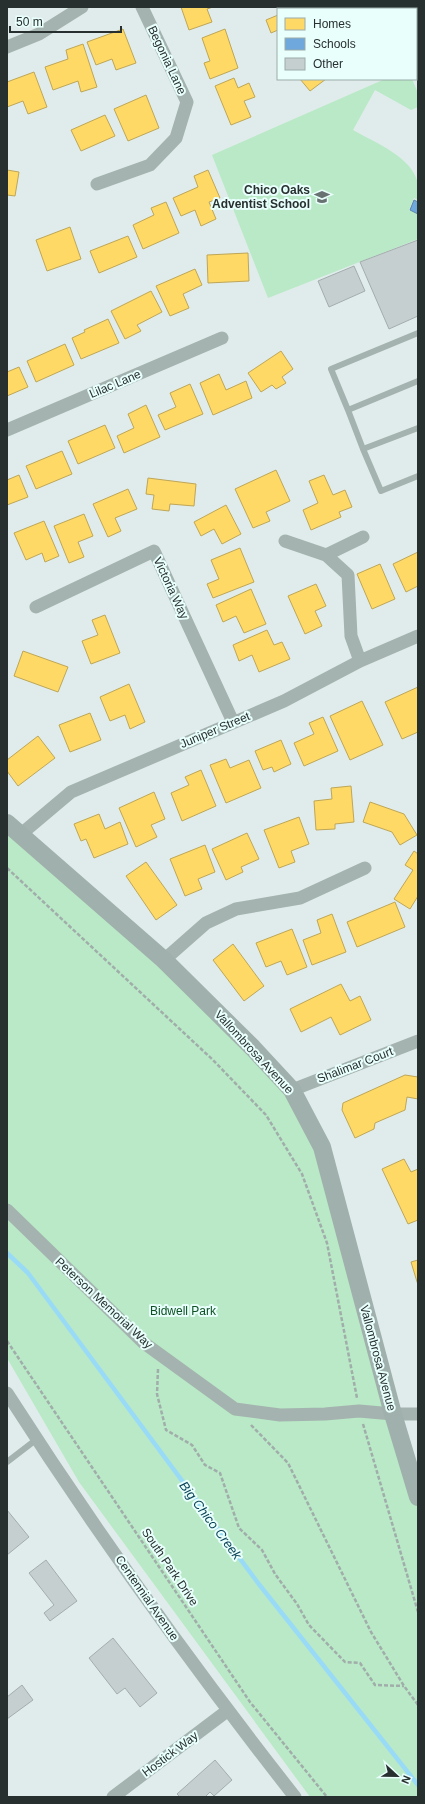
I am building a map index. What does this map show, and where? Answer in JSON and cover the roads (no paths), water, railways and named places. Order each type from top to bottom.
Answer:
[{"type":"street","points":[[7,47],[39,34],[82,7]]},
{"type":"street","name":"Begonia Lane","points":[[97,184],[150,165],[176,138],[187,102],[142,7]]},
{"type":"street","name":"Lilac Lane","points":[[7,430],[222,338]]},
{"type":"street","points":[[326,555],[363,537]]},
{"type":"street","points":[[285,541],[326,555],[348,575],[351,636],[360,661]]},
{"type":"street","name":"Victoria Way","points":[[36,607],[154,551],[233,722]]},
{"type":"street","name":"Juniper Street","points":[[20,835],[71,792],[284,701],[360,661],[418,636]]},
{"type":"street","name":"Vallombrosa Avenue","points":[[7,823],[164,960],[253,1048],[292,1090],[322,1147],[393,1414],[418,1497]]},
{"type":"street","points":[[164,960],[206,923],[236,909],[300,898],[365,868]]},
{"type":"street","name":"Shalimar Court","points":[[292,1090],[418,1040]]},
{"type":"street","name":"Peterson Memorial Way","points":[[7,1210],[139,1338],[235,1409],[280,1415],[325,1414],[360,1411],[393,1414],[418,1414]]},
{"type":"street","name":"Centennial Avenue","points":[[7,1393],[69,1489],[227,1711],[295,1797]]},
{"type":"street","name":"Hostick Way","points":[[113,1797],[227,1711]]},
{"type":"lane","points":[[418,333],[331,369],[381,491],[418,476]]},
{"type":"lane","points":[[348,410],[418,380]]},
{"type":"lane","points":[[363,449],[418,428]]},
{"type":"lane","points":[[7,1462],[37,1440]]},
{"type":"waterway","name":"Big Chico Creek","points":[[7,1253],[28,1273],[258,1583],[418,1785]]},
{"type":"place","name":"Chico Oaks Adventist School","points":[[322,197]]},
{"type":"park label","name":"Bidwell Park","points":[[183,1311]]}]
